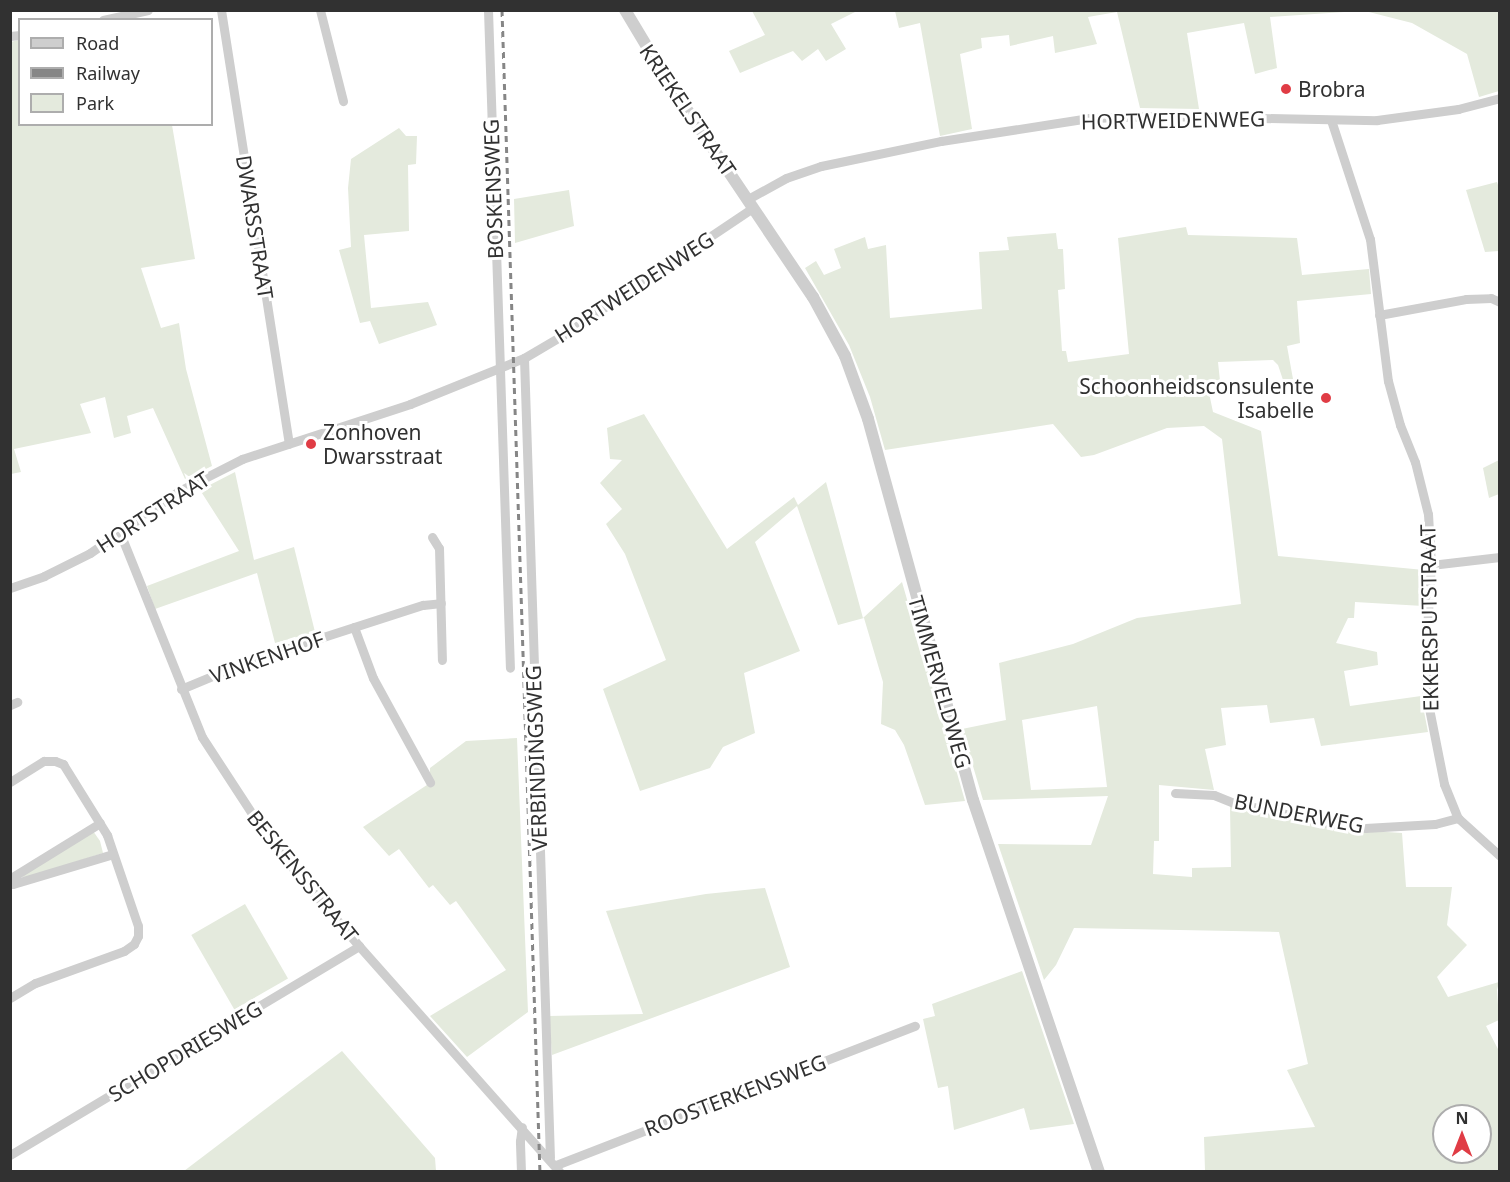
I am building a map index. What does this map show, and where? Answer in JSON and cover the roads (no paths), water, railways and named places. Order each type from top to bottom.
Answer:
[{"type":"street","points":[[113,18],[148,10]]},
{"type":"street","name":"DWARSSTRAAT","points":[[221,10],[289,444]]},
{"type":"street","points":[[320,10],[343,101]]},
{"type":"street","name":"BOSKENSWEG","points":[[488,10],[500,368]]},
{"type":"street","name":"KRIEKELSTRAAT","points":[[625,10],[646,47],[751,204]]},
{"type":"street","name":"HORTWEIDENWEG","points":[[513,363],[563,334],[786,178],[821,166],[941,141],[1078,120],[1149,116],[1331,120],[1414,116],[1500,98]]},
{"type":"street","name":"EKKERSPUTSTRAAT","points":[[1331,120],[1370,239],[1393,403],[1423,490],[1428,514],[1431,565],[1426,645],[1426,693],[1444,784],[1458,818],[1500,856]]},
{"type":"street","name":"TIMMERVELDWEG","points":[[751,204],[819,306],[855,380],[868,419],[973,800],[1099,1172]]},
{"type":"street","points":[[1380,315],[1466,299],[1491,298],[1500,302]]},
{"type":"street","name":"VERBINDINGSWEG","points":[[524,358],[555,1165]]},
{"type":"street","name":"HORTSTRAAT","points":[[10,588],[68,565],[120,533],[199,478],[242,459],[410,404],[513,363]]},
{"type":"street","points":[[500,368],[510,668]]},
{"type":"street","points":[[489,373],[495,383],[500,521]]},
{"type":"street","name":"BESKENSSTRAAT","points":[[120,533],[202,737],[258,823],[358,946],[555,1165]]},
{"type":"street","points":[[432,537],[439,548],[442,660]]},
{"type":"street","points":[[1431,565],[1500,557]]},
{"type":"street","name":"VINKENHOF","points":[[182,689],[246,662],[423,604],[441,603]]},
{"type":"street","points":[[354,627],[373,678],[430,782]]},
{"type":"street","points":[[10,782],[44,761],[55,760],[63,764],[100,824],[138,926],[138,936],[134,944],[124,951],[35,983],[10,998]]},
{"type":"street","name":"BUNDERWEG","points":[[1175,793],[1214,795],[1234,803],[1322,822],[1365,828],[1435,824],[1458,818]]},
{"type":"street","points":[[100,824],[11,878],[13,884],[113,854]]},
{"type":"street","name":"SCHOPDRIESWEG","points":[[11,1152],[358,946]]},
{"type":"street","name":"ROOSTERKENSWEG","points":[[555,1165],[915,1026]]},
{"type":"street","points":[[521,1172],[522,1127]]},
{"type":"railway","points":[[502,10],[540,1172]]},
{"type":"place","name":"Brobra","points":[[1286,89]]},
{"type":"place","name":"Schoonheidsconsulente Isabelle","points":[[1326,398]]},
{"type":"place","name":"Zonhoven Dwarsstraat","points":[[311,444]]}]
